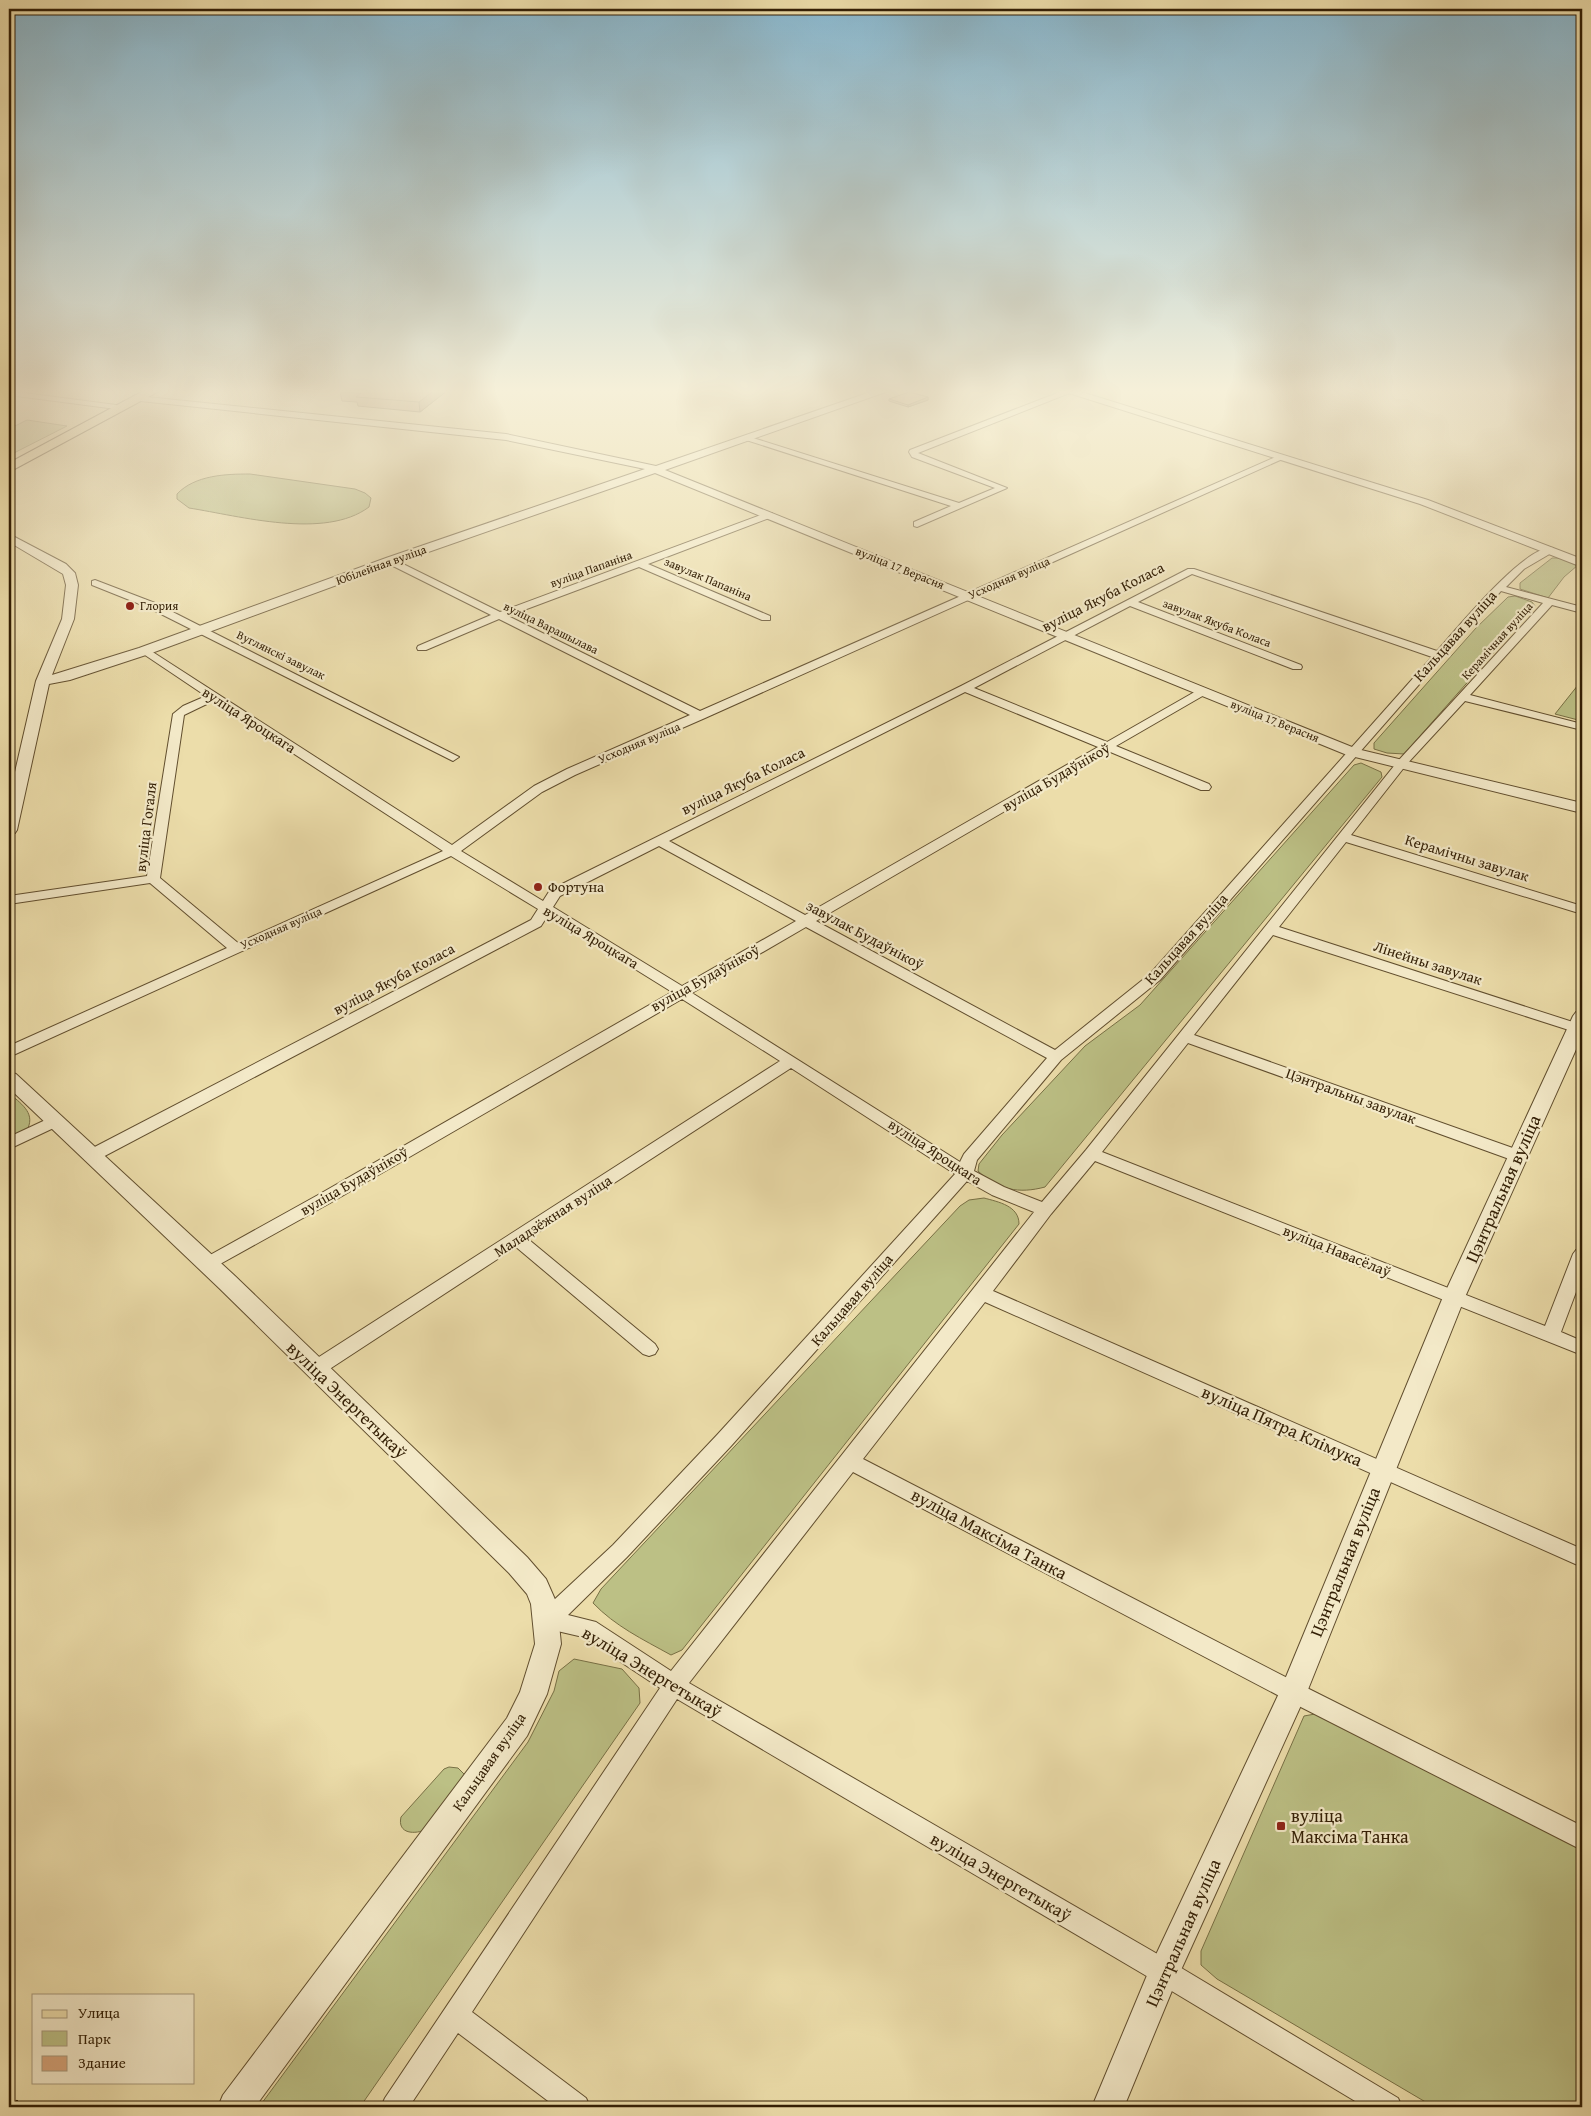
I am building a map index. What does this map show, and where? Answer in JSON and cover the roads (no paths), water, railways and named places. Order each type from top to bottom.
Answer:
[{"type":"street","name":"Юбілейная вуліца","points":[[43,681],[65,678],[144,651],[390,561],[603,488]]},
{"type":"street","name":"вуліца 17 Верасня","points":[[703,488],[1352,752],[1582,808]]},
{"type":"street","points":[[901,488],[959,506]]},
{"type":"street","points":[[917,524],[1002,488]]},
{"type":"street","name":"Усходняя вуліца","points":[[9,1052],[452,851],[538,789],[571,772],[702,716],[1214,488]]},
{"type":"street","points":[[1379,488],[1424,502],[1580,562]]},
{"type":"street","name":"вуліца Папаніна","points":[[422,648],[498,616],[769,515]]},
{"type":"street","points":[[9,537],[69,573],[72,585],[68,620],[43,681],[9,830]]},
{"type":"street","name":"Кальцавая вуліца","points":[[235,2107],[518,1727],[542,1668],[548,1644],[547,1620],[572,1599],[781,1382],[965,1173],[970,1158],[1056,1056],[1154,977],[1437,655],[1522,567],[1550,550]]},
{"type":"street","name":"вуліца Варашылава","points":[[390,561],[702,716]]},
{"type":"street","name":"завулак Папаніна","points":[[641,564],[766,618]]},
{"type":"street","name":"вуліца Якуба Коласа","points":[[92,1156],[536,923],[555,894],[965,688],[1064,635],[1191,571],[1437,655]]},
{"type":"street","name":"Вуглянскі завулак","points":[[95,583],[151,605],[453,756]]},
{"type":"street","points":[[1500,588],[1582,610]]},
{"type":"street","name":"завулак Якуба Коласа","points":[[1128,602],[1296,667]]},
{"type":"street","name":"Керамічная вуліца","points":[[394,2107],[674,1685],[1045,1210],[1092,1154],[1343,837],[1402,764],[1549,602]]},
{"type":"street","name":"вуліца Яроцкага","points":[[144,651],[452,851],[792,1061],[965,1173],[998,1191],[1045,1210]]},
{"type":"street","points":[[965,688],[1206,787]]},
{"type":"street","name":"вуліца Будаўнікоў","points":[[207,1264],[324,1199],[1202,692]]},
{"type":"street","points":[[1463,696],[1582,727]]},
{"type":"street","name":"вуліца Гогаля","points":[[214,697],[187,708],[179,714],[153,879],[235,948]]},
{"type":"street","name":"Керамічны завулак","points":[[1343,837],[1582,910]]},
{"type":"street","name":"завулак Будаўнікоў","points":[[659,841],[805,922],[1056,1056]]},
{"type":"street","points":[[9,900],[153,879]]},
{"type":"street","name":"Лінейны завулак","points":[[1270,930],[1580,1022]]},
{"type":"street","name":"Цэнтральная вуліца","points":[[1108,2107],[1164,1972],[1293,1692],[1454,1297],[1580,1022]]},
{"type":"street","name":"Цэнтральны завулак","points":[[1184,1037],[1518,1156]]},
{"type":"street","name":"Маладзёжная вуліца","points":[[315,1369],[792,1061]]},
{"type":"street","name":"вуліца Энергетыкаў","points":[[9,1078],[207,1264],[518,1565],[537,1586],[544,1604],[547,1620],[588,1629],[703,1704],[1164,1972],[1389,2107]]},
{"type":"street","points":[[9,1144],[54,1121]]},
{"type":"street","name":"вуліца Навасёлаў","points":[[1092,1154],[1582,1348]]},
{"type":"street","points":[[517,1239],[649,1349]]},
{"type":"street","points":[[1550,1336],[1582,1254]]},
{"type":"street","name":"вуліца Пятра Клімука","points":[[982,1293],[1582,1558]]},
{"type":"street","name":"вуліца Максіма Танка","points":[[850,1461],[1293,1692],[1582,1838]]},
{"type":"street","points":[[455,2015],[578,2107]]},
{"type":"place","name":"Глория","points":[[130,606]]},
{"type":"place","name":"Фортуна","points":[[538,887]]},
{"type":"place","name":"вуліца Максіма Танка","points":[[1281,1826]]}]
